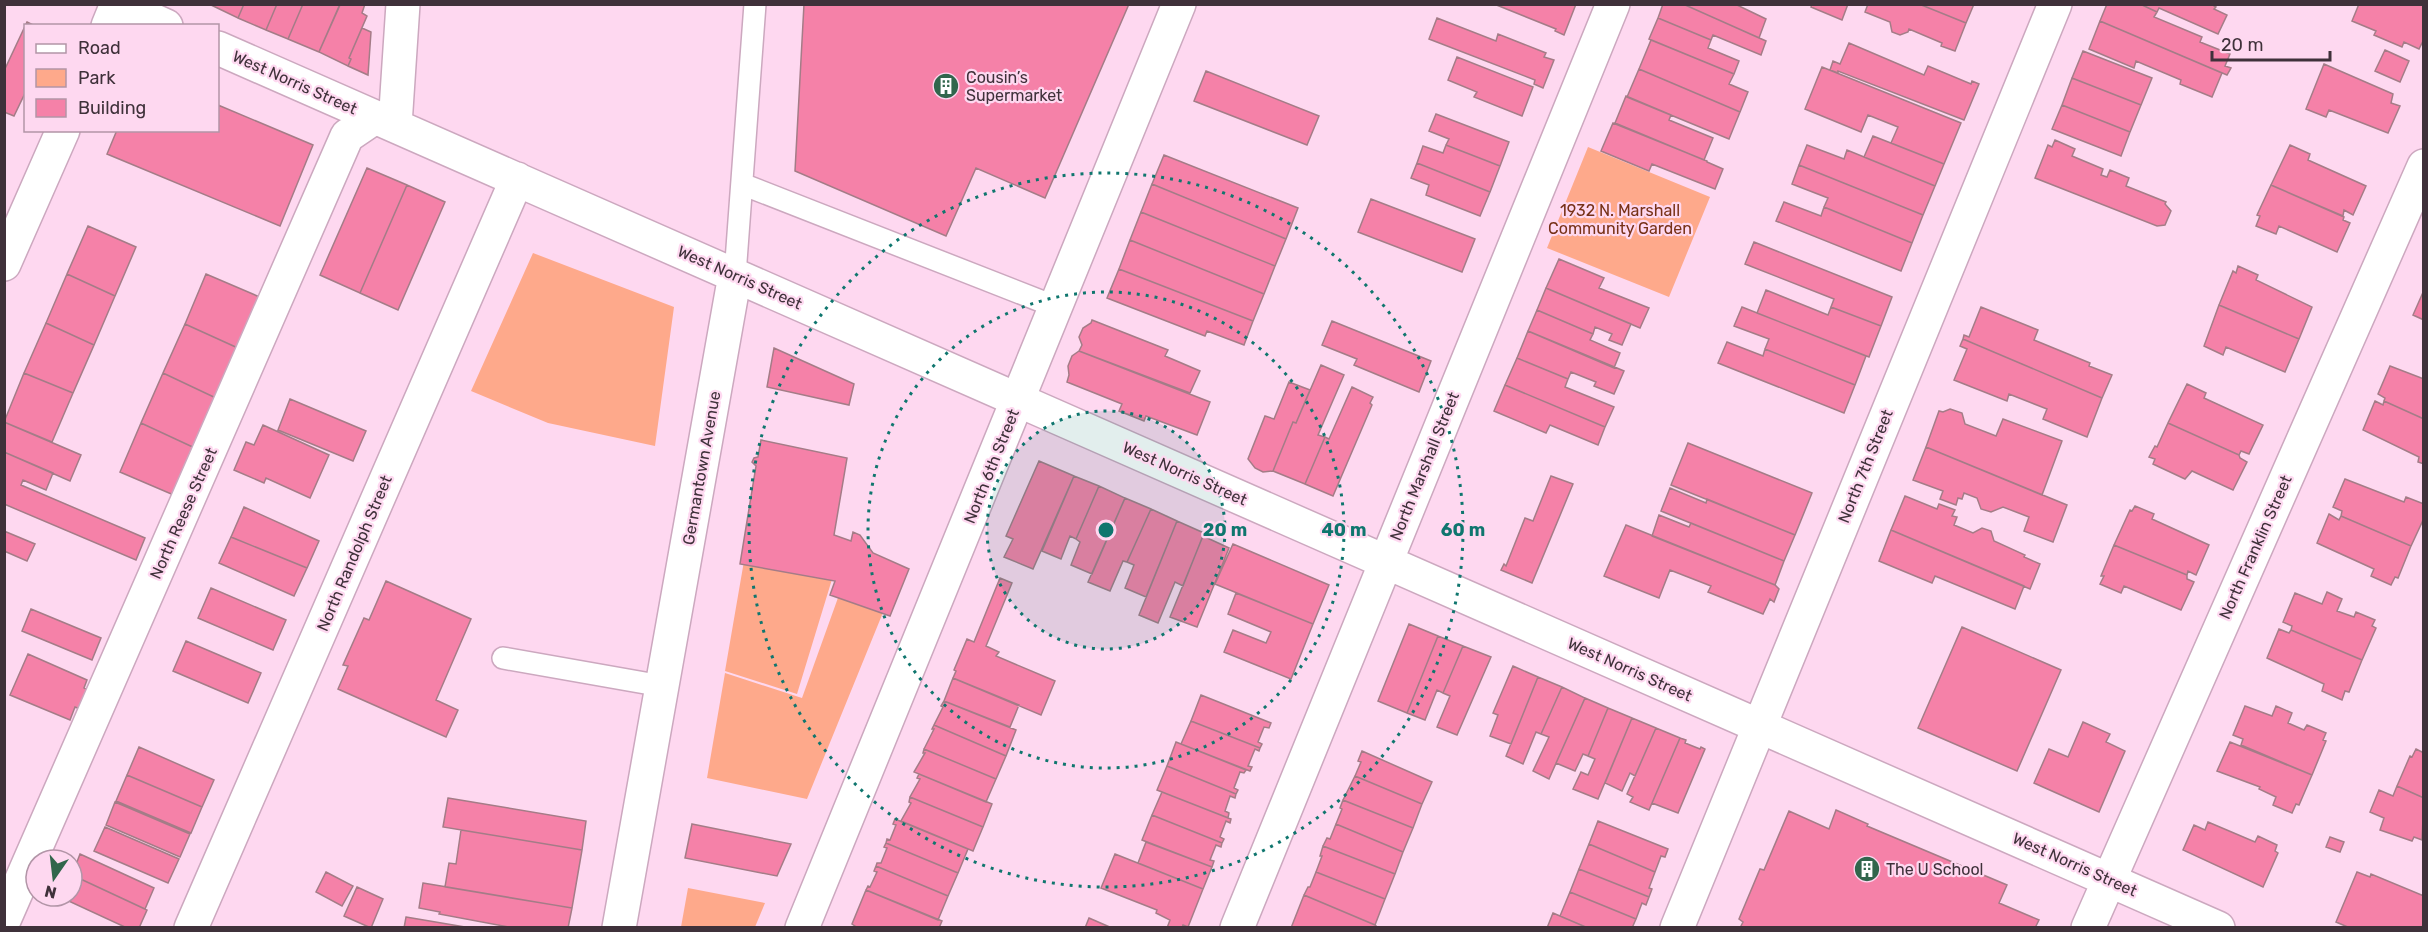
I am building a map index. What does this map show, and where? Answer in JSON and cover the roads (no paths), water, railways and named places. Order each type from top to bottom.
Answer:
[{"type":"street","points":[[385,121],[403,4]]},
{"type":"street","name":"North 6th Street","points":[[802,927],[1179,4]]},
{"type":"street","name":"North Marshall Street","points":[[1237,927],[1613,4]]},
{"type":"street","name":"North 7th Street","points":[[1677,927],[2055,4]]},
{"type":"street","points":[[109,24],[117,5],[161,24]]},
{"type":"street","name":"West Norris Street","points":[[219,48],[2218,927]]},
{"type":"street","name":"North Reese Street","points":[[4,920],[347,136],[385,121]]},
{"type":"street","points":[[4,264],[62,132]]},
{"type":"street","name":"North Franklin Street","points":[[2088,927],[2424,166]]},
{"type":"street","name":"North Randolph Street","points":[[191,927],[517,179]]},
{"type":"street","name":"Germantown Avenue","points":[[619,927],[735,275]]},
{"type":"lane","name":"Germantown Avenue","points":[[735,275],[755,4]]},
{"type":"lane","points":[[742,184],[1056,308]]},
{"type":"lane","points":[[503,658],[662,686]]},
{"type":"place","name":"Cousin’s Supermarket","points":[[946,86]]},
{"type":"place","name":"The U School","points":[[1867,869]]},
{"type":"park label","name":"1932 N. Marshall Community Garden","points":[[1620,219]]}]
